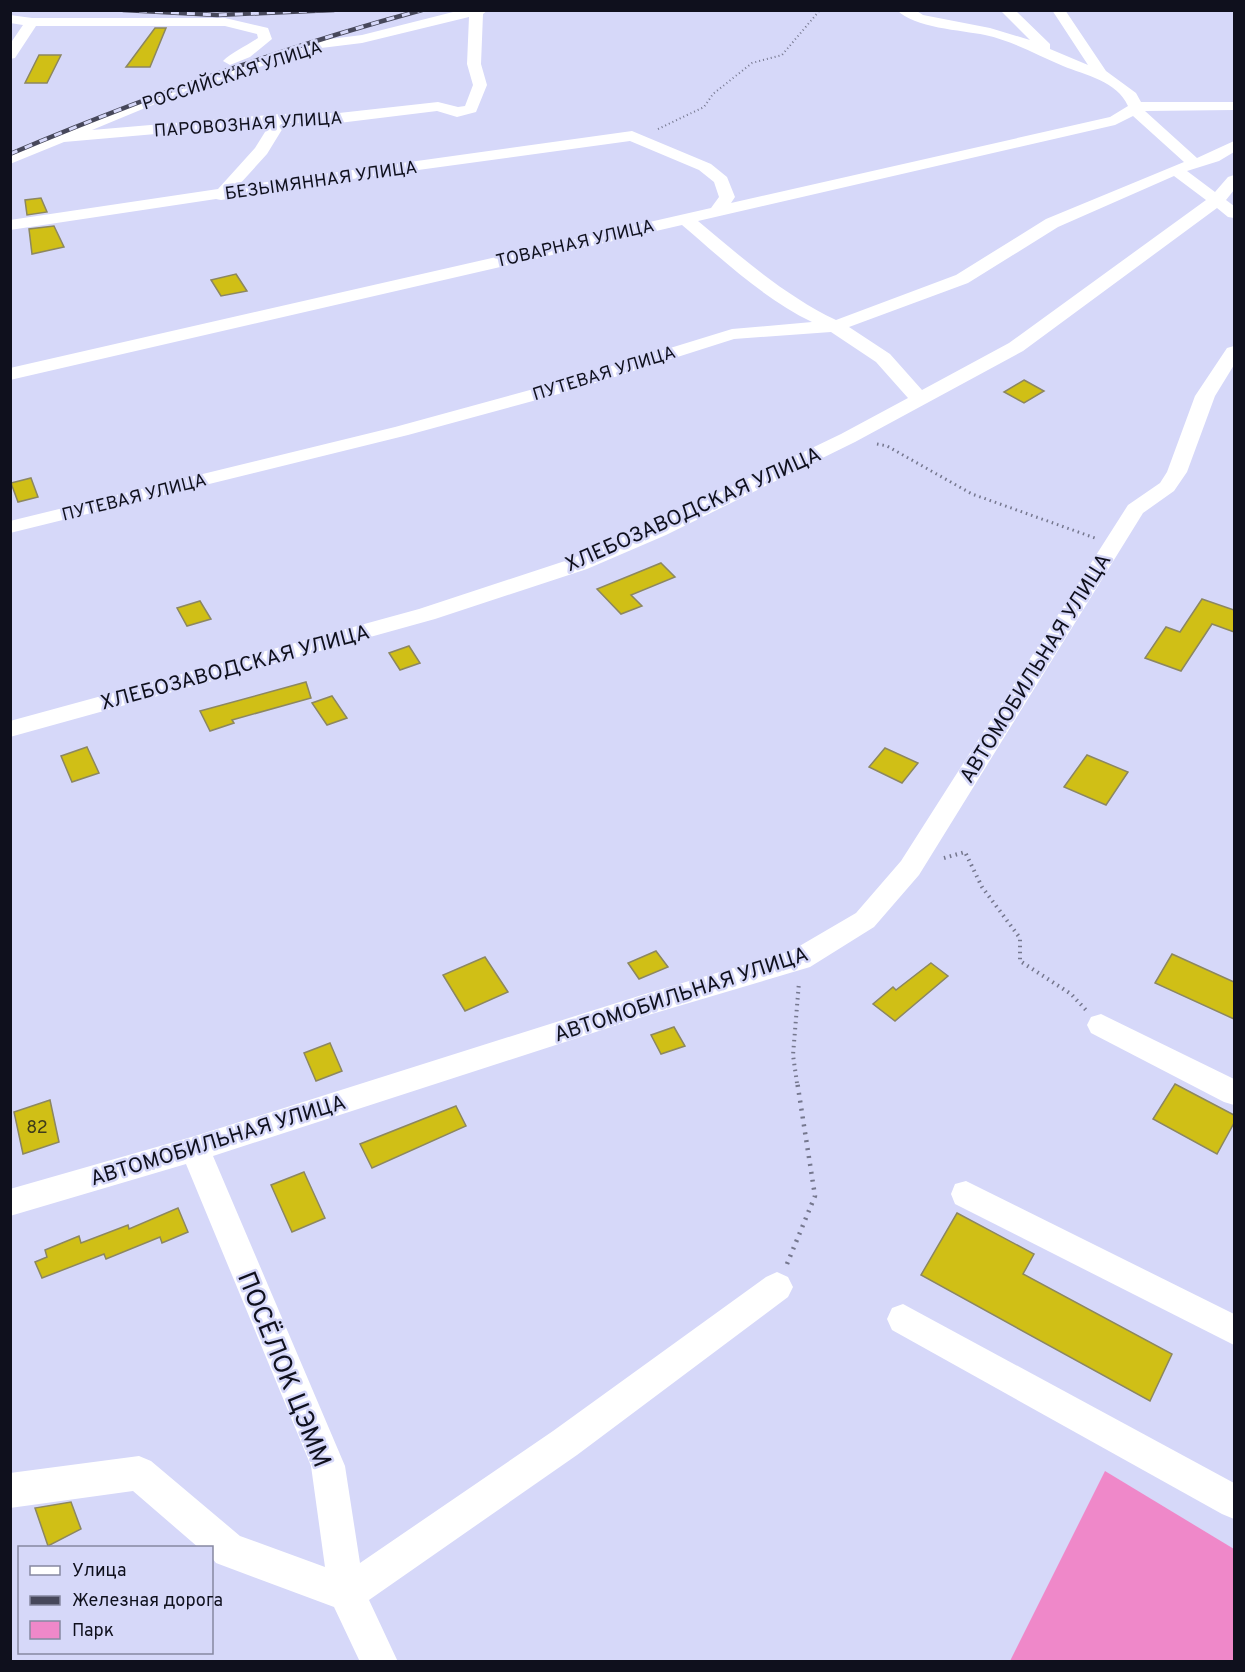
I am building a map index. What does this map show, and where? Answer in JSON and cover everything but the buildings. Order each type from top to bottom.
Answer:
[{"type":"street","points":[[903,10],[919,18],[990,32],[1026,43],[1068,63],[1101,74],[1152,96],[1194,106]]},
{"type":"street","points":[[1006,10],[1019,20],[1040,43],[1068,63]]},
{"type":"street","points":[[1058,10],[1101,74],[1131,96],[1139,114],[1194,163]]},
{"type":"street","name":"ПАРОВОЗНАЯ УЛИЦА","points":[[57,138],[281,119],[339,118],[438,106],[457,112],[471,109],[480,85],[474,64],[479,11]]},
{"type":"street","name":"РОССИЙСКАЯ УЛИЦА","points":[[10,159],[174,91],[311,45],[362,39],[479,11]]},
{"type":"street","points":[[10,18],[32,22],[225,22],[263,31],[265,39],[245,54],[168,85]]},
{"type":"street","points":[[10,55],[32,22]]},
{"type":"street","points":[[1137,106],[1234,106]]},
{"type":"street","name":"ТОВАРНАЯ УЛИЦА","points":[[10,374],[1115,120],[1137,106]]},
{"type":"street","points":[[221,195],[261,151],[281,119]]},
{"type":"street","name":"БЕЗЫМЯННАЯ УЛИЦА","points":[[10,225],[632,136]]},
{"type":"street","points":[[632,136],[705,167],[721,180],[727,197],[718,210]]},
{"type":"street","name":"ПУТЕВАЯ УЛИЦА","points":[[10,527],[401,431],[570,385],[732,334],[836,326],[962,279],[1052,224],[1175,170],[1213,158],[1234,146]]},
{"type":"street","points":[[1175,170],[1234,213]]},
{"type":"street","name":"ХЛЕБОЗАВОДСКАЯ УЛИЦА","points":[[10,729],[416,618],[579,564],[659,530],[848,438],[1017,346],[1217,200],[1234,180]]},
{"type":"street","points":[[684,218],[749,273],[805,312],[836,326],[882,358],[921,400]]},
{"type":"street","name":"АВТОМОБИЛЬНАЯ УЛИЦА","points":[[10,1203],[195,1149],[645,1005],[800,959],[865,920],[910,868],[1135,509],[1167,487],[1177,472],[1206,396],[1234,352]]},
{"type":"street","points":[[1101,1025],[1234,1093]]},
{"type":"street","name":"ПОСЁЛОК ЦЭММ","points":[[195,1149],[328,1466],[347,1593],[379,1662]]},
{"type":"street","points":[[966,1194],[1234,1330]]},
{"type":"street","points":[[10,1491],[140,1473],[229,1550],[347,1593],[443,1530],[686,1356],[777,1287]]},
{"type":"street","points":[[903,1319],[1234,1502]]},
{"type":"path","points":[[632,136],[668,126],[704,107],[713,94],[752,63],[782,55],[820,10]]},
{"type":"path","points":[[848,438],[887,446],[972,494],[1095,537],[1110,549]]},
{"type":"path","points":[[910,868],[965,852],[982,887],[1020,938],[1020,962],[1071,994],[1101,1025]]},
{"type":"path","points":[[777,1287],[815,1196],[793,1055],[800,959]]},
{"type":"green space","points":[[1105,1471],[1234,1549],[1234,1661],[1010,1661]]},
{"type":"railway","points":[[123,10],[217,15],[334,10]]},
{"type":"railway","points":[[10,154],[112,113],[265,57],[422,10]]}]
